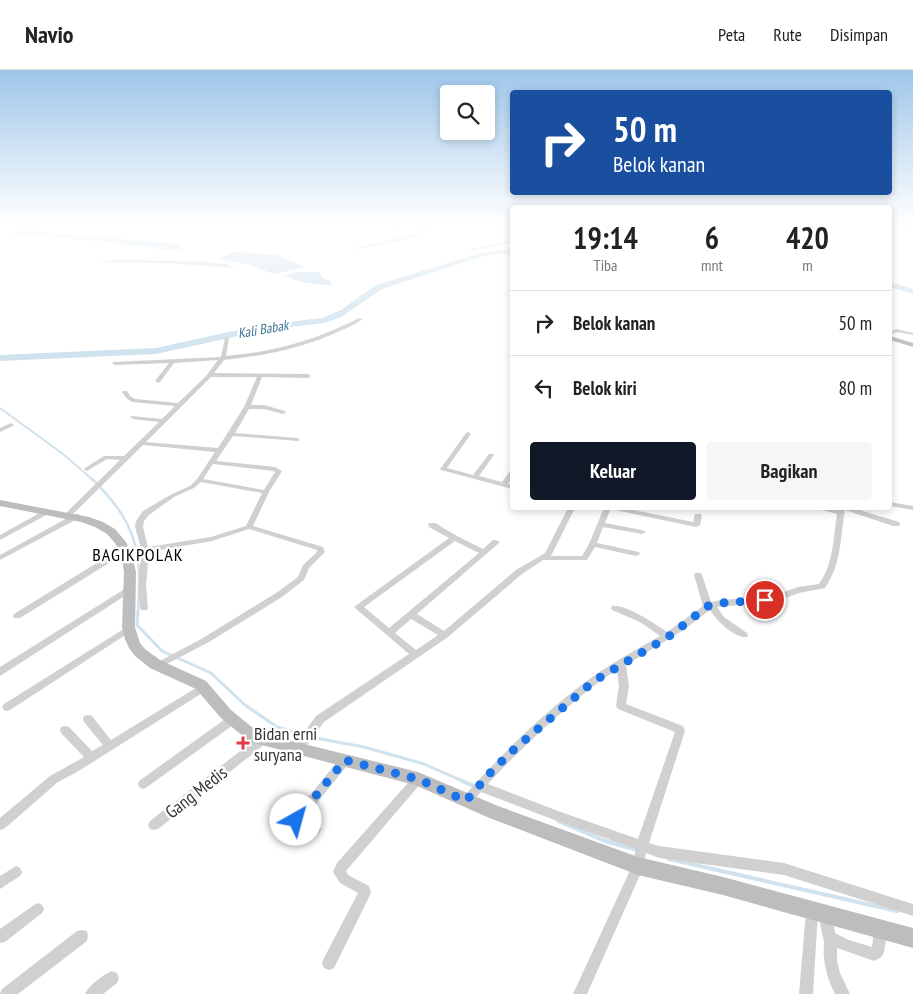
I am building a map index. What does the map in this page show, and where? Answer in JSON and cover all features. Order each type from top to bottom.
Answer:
[{"type":"street","points":[[116,363],[223,358],[302,344],[340,330],[361,319]]},
{"type":"street","points":[[892,333],[896,330],[913,334]]},
{"type":"street","points":[[0,558],[73,515],[93,492],[210,374],[223,358],[227,338]]},
{"type":"street","points":[[892,339],[913,344]]},
{"type":"street","points":[[158,381],[173,361]]},
{"type":"street","points":[[210,374],[308,376]]},
{"type":"street","points":[[144,608],[142,585],[144,549],[139,527],[142,518],[158,506],[192,487],[199,480],[247,407],[260,376]]},
{"type":"street","points":[[126,392],[128,397],[134,401],[179,405]]},
{"type":"street","points":[[247,407],[283,412]]},
{"type":"street","points":[[134,417],[162,421]]},
{"type":"street","points":[[0,430],[11,425]]},
{"type":"street","points":[[231,434],[297,440]]},
{"type":"street","points":[[468,434],[443,469],[510,486]]},
{"type":"street","points":[[141,444],[218,450]]},
{"type":"street","points":[[475,478],[491,455]]},
{"type":"street","points":[[87,469],[106,458],[127,458]]},
{"type":"street","points":[[211,462],[277,470],[278,473],[266,492],[249,527]]},
{"type":"street","points":[[504,485],[510,475]]},
{"type":"street","points":[[199,480],[266,492]]},
{"type":"street","points":[[0,503],[73,515],[107,528],[120,540],[127,551],[131,588],[130,628],[132,642],[137,650],[151,661],[162,663],[204,687],[240,728],[261,741],[473,792],[555,836],[640,855],[723,886],[819,914],[913,938]]},
{"type":"street","points":[[892,504],[913,508]]},
{"type":"street","points":[[298,749],[320,719],[445,635],[507,582],[548,554],[570,510]]},
{"type":"street","points":[[540,558],[584,558],[593,544],[606,510]]},
{"type":"street","points":[[625,510],[696,525],[698,516]]},
{"type":"street","points":[[473,792],[500,762],[594,681],[668,637],[710,606],[774,599],[798,590],[814,589],[822,586],[827,579],[836,554],[842,510]]},
{"type":"street","points":[[853,510],[896,524]]},
{"type":"street","points":[[0,538],[48,512]]},
{"type":"street","points":[[601,524],[642,532]]},
{"type":"street","points":[[432,525],[484,552]]},
{"type":"street","points":[[17,616],[127,551],[212,539],[249,527],[320,549],[321,552],[306,567],[300,578],[279,595],[239,621],[162,663]]},
{"type":"street","points":[[415,654],[358,608],[454,538]]},
{"type":"street","points":[[390,632],[496,542]]},
{"type":"street","points":[[593,544],[636,554]]},
{"type":"street","points":[[698,575],[713,610],[724,622],[744,635]]},
{"type":"street","points":[[0,672],[131,588]]},
{"type":"street","points":[[615,608],[643,620],[668,637]]},
{"type":"street","points":[[410,614],[445,635]]},
{"type":"street","points":[[7,706],[130,628]]},
{"type":"street","points":[[580,994],[640,855],[680,730],[621,706],[624,686],[621,665]]},
{"type":"street","points":[[0,825],[54,779],[204,687]]},
{"type":"street","points":[[88,719],[110,746]]},
{"type":"street","points":[[143,784],[232,720]]},
{"type":"street","points":[[66,730],[91,757]]},
{"type":"street","name":"Gang Medis","points":[[154,825],[261,741]]},
{"type":"street","points":[[316,829],[296,820],[345,760]]},
{"type":"street","points":[[329,963],[365,894],[365,890],[344,879],[339,872],[418,779]]},
{"type":"street","points":[[640,855],[669,854],[784,869],[913,910]]},
{"type":"street","points":[[0,884],[16,872]]},
{"type":"street","points":[[0,937],[38,909]]},
{"type":"street","points":[[819,914],[830,938],[830,966],[833,978],[843,994]]},
{"type":"street","points":[[806,994],[819,914]]},
{"type":"street","points":[[830,938],[874,954],[878,951],[880,930]]},
{"type":"street","points":[[7,994],[82,936]]},
{"type":"street","points":[[92,994],[112,978]]},
{"type":"water","points":[[209,266],[231,266],[236,268]]},
{"type":"water","points":[[253,266],[305,267],[274,274]]},
{"type":"water","points":[[298,272],[319,272],[323,278],[331,281],[331,285],[307,283],[282,276]]},
{"type":"waterway","name":"Kali Babak","points":[[0,358],[156,351],[260,328],[324,321],[344,311],[379,287],[445,266]]},
{"type":"waterway","name":"Kali Babak","points":[[892,285],[913,292]]},
{"type":"waterway","points":[[0,408],[63,454],[93,480]]},
{"type":"waterway","points":[[93,480],[112,501],[127,524],[136,549],[139,579]]},
{"type":"waterway","points":[[138,613],[139,590]]},
{"type":"waterway","points":[[138,612],[137,625],[162,651],[211,673],[245,705],[277,727],[305,735]]},
{"type":"waterway","points":[[310,737],[364,747],[424,764],[465,782]]},
{"type":"waterway","points":[[462,781],[474,786]]},
{"type":"waterway","points":[[558,821],[605,841],[637,850]]},
{"type":"waterway","points":[[669,859],[897,911]]},
{"type":"place","name":"Bidan erni suryana","points":[[243,743]]},
{"type":"district","name":"BAGIKPOLAK","points":[[138,554]]},
{"type":"route","points":[[296,820],[345,760],[418,779],[466,801],[511,752],[534,734],[570,700],[602,675],[668,637],[708,606],[721,603],[765,600]]}]
